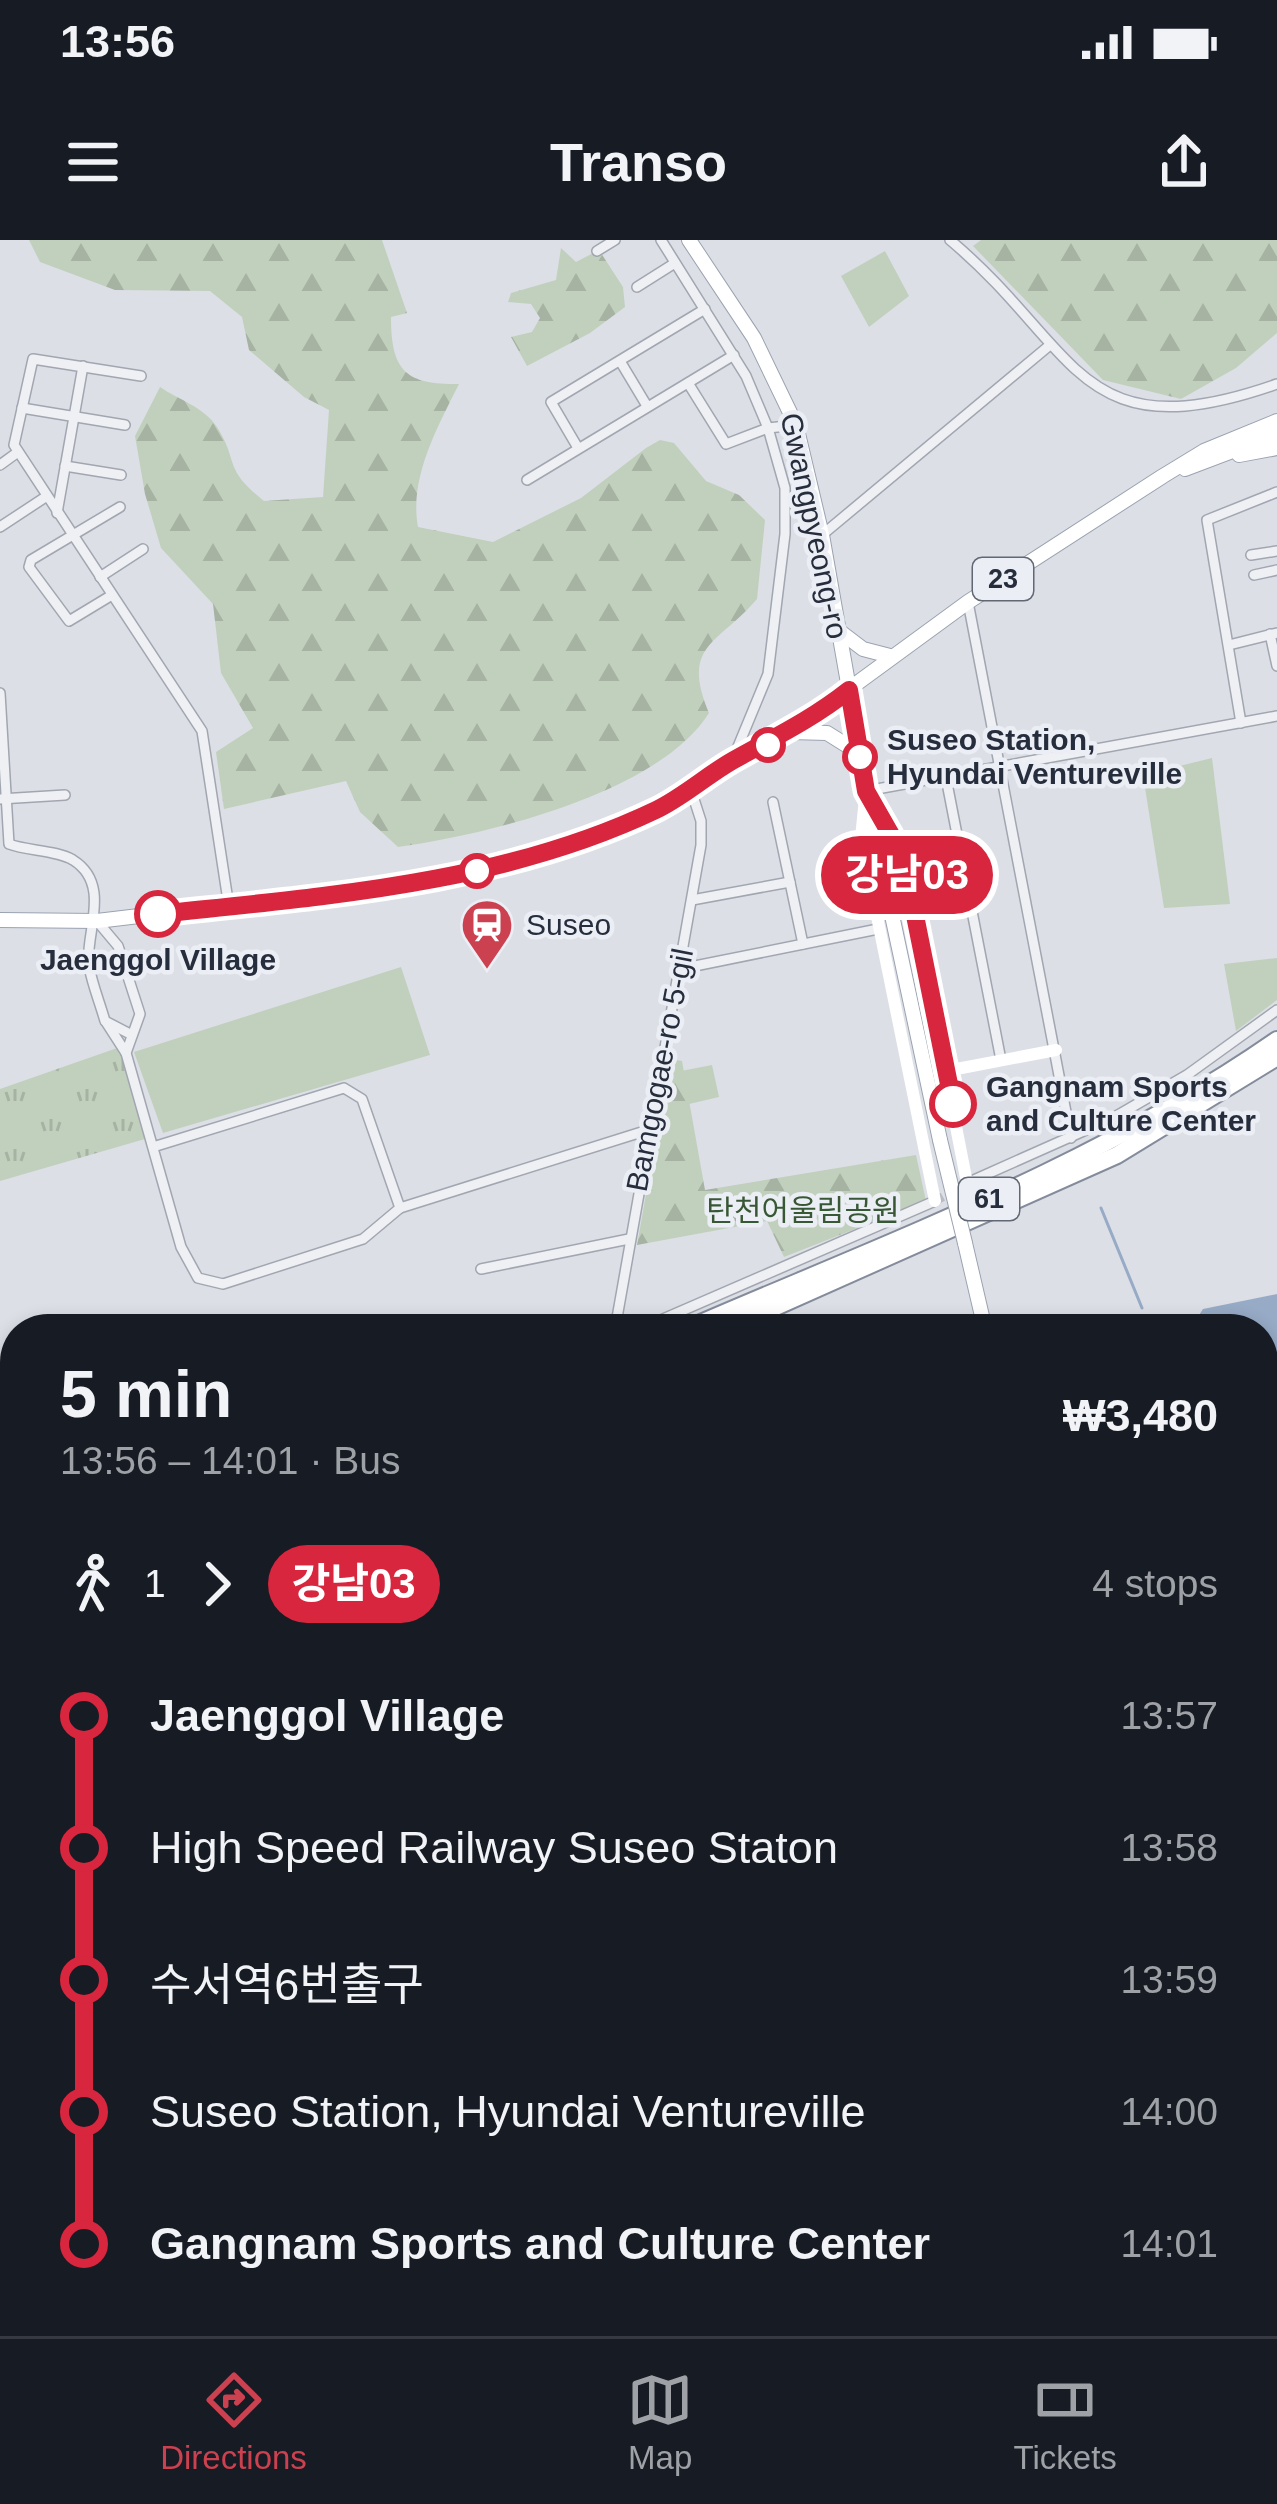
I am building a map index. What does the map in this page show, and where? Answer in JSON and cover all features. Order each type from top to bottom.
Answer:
[{"type":"highway","name":"61","points":[[721,1314],[1071,1162],[1214,1084],[1277,1040]]},
{"type":"highway","name":"61","points":[[760,1314],[1117,1155],[1277,1057]]},
{"type":"main road","name":"Gwangpyeong-ro","points":[[691,241],[754,338],[796,425],[822,535],[866,791],[981,1314]]},
{"type":"main road","name":"23","points":[[0,920],[97,921],[429,880],[524,860],[626,823],[791,732],[968,602],[1163,476],[1204,451],[1277,421]]},
{"type":"main road","name":"23","points":[[1163,476],[1277,434]]},
{"type":"main road","points":[[1216,459],[1277,448]]},
{"type":"main road","points":[[838,630],[863,650],[890,656]]},
{"type":"main road","points":[[791,732],[827,733],[859,753]]},
{"type":"main road","points":[[866,791],[861,838],[935,1201]]},
{"type":"main road","points":[[866,791],[903,856],[967,1184]]},
{"type":"main road","points":[[946,1071],[1056,1050]]},
{"type":"main road","points":[[926,1157],[937,1167],[952,1164],[959,1137]]},
{"type":"street","points":[[597,251],[615,240]]},
{"type":"street","points":[[662,240],[734,356],[768,428],[785,488],[785,534],[768,674],[732,761]]},
{"type":"street","points":[[638,287],[691,241]]},
{"type":"street","points":[[952,241],[1050,345],[1110,396],[1172,411],[1224,402],[1277,384]]},
{"type":"street","points":[[578,448],[551,403],[705,309]]},
{"type":"street","points":[[822,535],[1050,345]]},
{"type":"street","points":[[527,480],[734,356]]},
{"type":"street","points":[[141,376],[34,359],[14,445],[202,731],[229,907]]},
{"type":"street","points":[[620,361],[647,406]]},
{"type":"street","points":[[57,513],[83,366]]},
{"type":"street","points":[[688,383],[726,444],[768,428],[796,425]]},
{"type":"street","points":[[22,408],[125,425]]},
{"type":"street","points":[[0,465],[18,452]]},
{"type":"street","points":[[65,466],[121,475]]},
{"type":"street","points":[[1241,723],[1207,520],[1277,492]]},
{"type":"street","points":[[0,526],[47,496]]},
{"type":"street","points":[[112,595],[69,621],[29,567],[120,507]]},
{"type":"street","points":[[100,577],[143,549]]},
{"type":"street","points":[[1251,555],[1277,551]]},
{"type":"street","points":[[1255,575],[1277,570]]},
{"type":"street","points":[[968,602],[1071,1138]]},
{"type":"street","points":[[1229,644],[1274,634],[1277,666]]},
{"type":"street","points":[[0,693],[9,844],[75,861],[94,893],[97,921],[88,962],[105,1021],[126,1053],[186,1260],[199,1278],[214,1284],[368,1237],[400,1208],[648,1130]]},
{"type":"street","points":[[866,791],[1277,716]]},
{"type":"street","points":[[946,778],[1001,1060]]},
{"type":"street","name":"Bamgogae-ro 5-gil","points":[[617,1314],[692,900],[701,821],[691,790]]},
{"type":"street","points":[[4,799],[65,795]]},
{"type":"street","points":[[773,802],[803,944]]},
{"type":"street","points":[[692,900],[790,882]]},
{"type":"street","points":[[97,921],[118,946],[140,1014],[126,1053]]},
{"type":"street","points":[[680,969],[878,929]]},
{"type":"street","points":[[967,1184],[1071,1138],[1187,1075],[1277,1010]]},
{"type":"street","points":[[105,1021],[132,1035]]},
{"type":"street","points":[[153,1148],[344,1088],[362,1099],[400,1208]]},
{"type":"street","points":[[675,1314],[935,1201]]},
{"type":"street","points":[[481,1270],[628,1239]]},
{"type":"green space","points":[[29,240],[382,240],[407,313],[391,317],[398,362],[414,377],[459,384],[421,472],[418,527],[493,542],[581,498],[660,440],[674,443],[706,481],[739,495],[765,520],[757,599],[701,658],[701,690],[709,713],[685,741],[612,787],[522,820],[435,841],[398,847],[360,812],[346,781],[224,809],[216,752],[253,728],[221,673],[213,604],[161,548],[135,436],[160,387],[212,420],[237,472],[264,501],[323,497],[329,410],[304,397],[249,350],[242,317],[210,291],[115,290],[40,262]]},
{"type":"green space","points":[[981,240],[1277,240],[1277,333],[1236,368],[1181,399],[1103,380],[973,246]]},
{"type":"green space","points":[[561,248],[576,262],[599,250],[623,287],[625,307],[590,333],[527,366],[511,337],[532,332],[540,318],[531,304],[508,302],[511,293],[556,280]]},
{"type":"green space","points":[[885,251],[909,296],[869,327],[841,276]]},
{"type":"green space","points":[[1212,758],[1230,904],[1164,908],[1143,775]]},
{"type":"green space","points":[[1277,958],[1277,1000],[1236,1031],[1224,964]]},
{"type":"green space","points":[[401,967],[430,1055],[163,1133],[134,1052]]},
{"type":"green space","points":[[120,1047],[145,1139],[0,1181],[0,1089]]},
{"type":"green space","name":"탄천어울림공원","points":[[670,1059],[682,1061],[705,1190],[916,1155],[926,1201],[784,1257],[767,1221],[637,1245]]},
{"type":"green space","points":[[712,1065],[719,1097],[689,1104],[681,1071]]},
{"type":"water","points":[[1277,1294],[1277,1314],[1200,1314],[1203,1309]]},
{"type":"waterway","points":[[1101,1208],[1142,1308]]},
{"type":"tunnel","points":[[935,1201],[967,1183]]},
{"type":"bus line","name":"강남03","points":[[158,914],[429,880],[555,850],[658,809],[732,761],[778,741],[849,690],[866,791],[903,856],[953,1104]]},
{"type":"place","name":"Suseo Station, Hyundai Ventureville","points":[[860,757]]},
{"type":"place","name":"Jaenggol Village","points":[[158,914]]},
{"type":"place","name":"Suseo","points":[[487,971]]},
{"type":"place","name":"Gangnam Sports and Culture Center","points":[[953,1104]]}]
